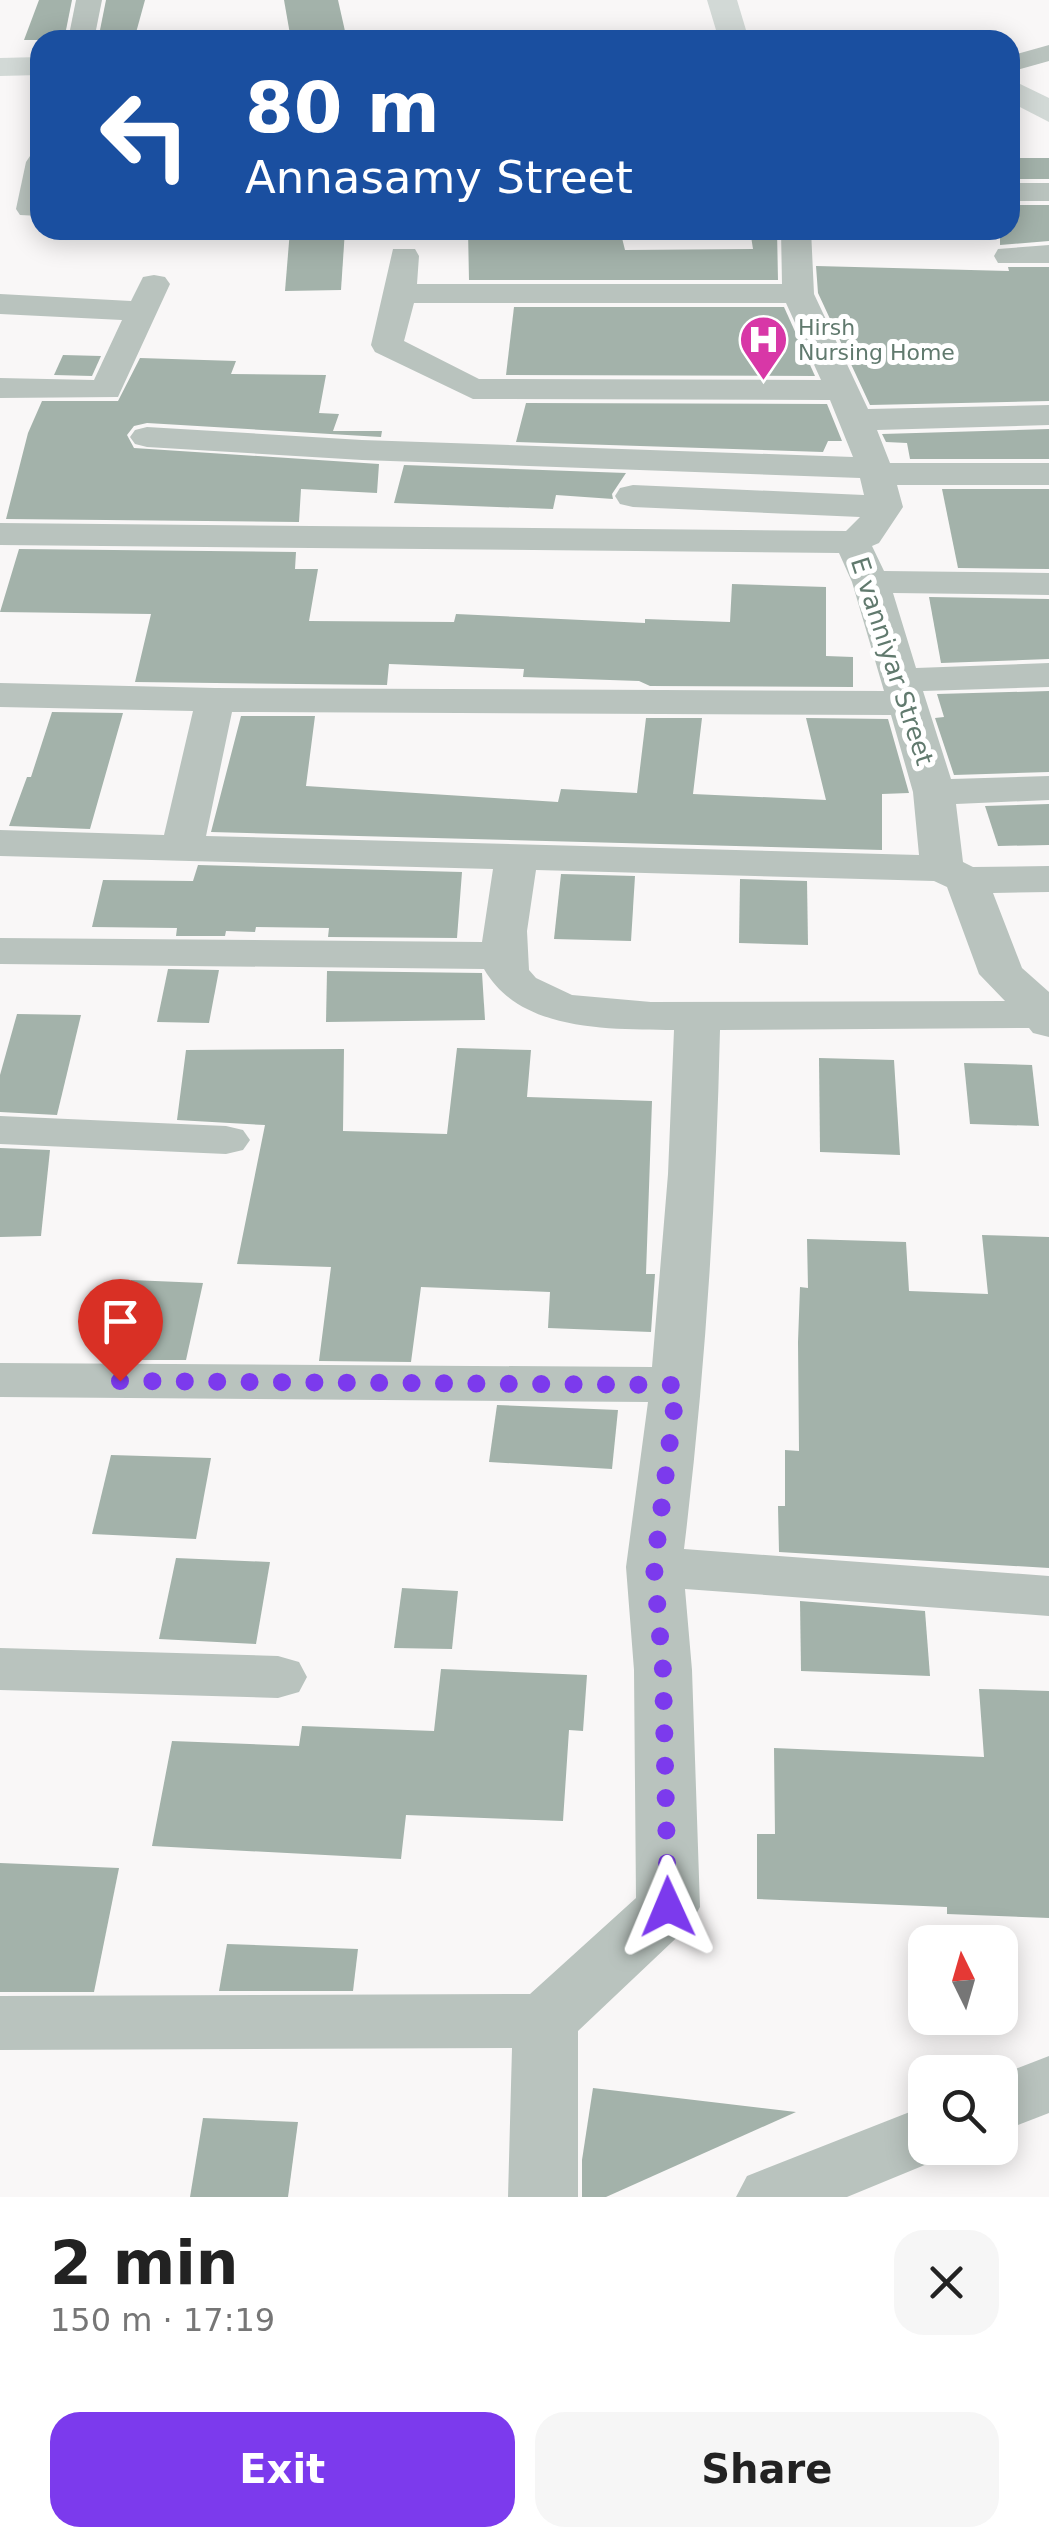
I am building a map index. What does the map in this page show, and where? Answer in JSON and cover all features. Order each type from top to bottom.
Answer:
[{"type":"street","points":[[82,30],[88,0]]},
{"type":"street","points":[[722,0],[731,30]]},
{"type":"street","points":[[1020,61],[1049,53]]},
{"type":"street","points":[[0,66],[30,66]]},
{"type":"street","points":[[1020,95],[1049,112]]},
{"type":"street","points":[[1020,192],[1049,192]]},
{"type":"street","points":[[796,240],[798,294],[849,404],[879,483]]},
{"type":"street","points":[[1010,256],[1049,254]]},
{"type":"street","points":[[404,256],[401,294],[387,345],[473,389],[849,404],[1047,422]]},
{"type":"street","points":[[401,294],[798,294]]},
{"type":"street","points":[[0,304],[148,298],[106,390],[6,388],[0,420]]},
{"type":"street","points":[[146,437],[879,483]]},
{"type":"street","points":[[633,496],[1049,474]]},
{"type":"street","name":"E vanniyar Street","points":[[879,483],[866,536],[852,542],[871,582],[934,792],[954,874],[1002,974],[1048,1017]]},
{"type":"street","points":[[0,534],[852,542]]},
{"type":"street","points":[[871,582],[1049,584]]},
{"type":"street","points":[[0,695],[215,700],[904,692],[1049,675]]},
{"type":"street","points":[[183,846],[215,700]]},
{"type":"street","points":[[934,792],[1049,788]]},
{"type":"street","points":[[0,844],[517,854],[1049,879]]},
{"type":"street","points":[[517,854],[504,956],[508,973],[528,994],[573,1009],[697,1016],[1048,1017]]},
{"type":"street","points":[[0,951],[504,956]]},
{"type":"street","points":[[0,2023],[546,2021],[668,1907],[663,1670],[654,1567],[677,1385],[692,1174],[697,1016]]},
{"type":"street","points":[[0,1130],[226,1140]]},
{"type":"street","points":[[0,1380],[677,1385]]},
{"type":"street","points":[[654,1567],[1049,1596]]},
{"type":"street","points":[[0,1669],[278,1677]]},
{"type":"street","points":[[544,2197],[546,2021]]},
{"type":"street","points":[[1018,2097],[1049,2084]]},
{"type":"street","points":[[771,2197],[908,2142]]},
{"type":"building","points":[[39,0],[72,0],[66,30],[30,30],[30,40],[24,40]]},
{"type":"building","points":[[106,0],[145,0],[137,30],[100,30]]},
{"type":"building","points":[[284,0],[338,0],[345,30],[289,30]]},
{"type":"building","points":[[1020,158],[1049,158],[1049,179],[1020,179]]},
{"type":"building","points":[[1020,205],[1049,205],[1049,241],[1000,245],[1000,240],[1020,240]]},
{"type":"building","points":[[289,240],[344,240],[341,290],[285,291]]},
{"type":"building","points":[[468,240],[622,240],[625,250],[753,249],[752,240],[777,240],[778,280],[469,280]]},
{"type":"building","points":[[816,266],[1009,271],[1008,267],[1049,267],[1049,401],[870,405],[818,293]]},
{"type":"building","points":[[514,307],[784,307],[815,376],[506,375]]},
{"type":"building","points":[[63,355],[101,356],[92,376],[54,375]]},
{"type":"building","points":[[140,358],[236,361],[231,374],[326,375],[319,413],[339,414],[333,431],[382,431],[381,437],[147,423],[134,426],[127,435],[134,448],[379,464],[377,493],[301,489],[299,522],[6,519],[28,433],[42,401],[118,401]]},
{"type":"building","points":[[526,403],[827,404],[842,441],[828,441],[823,452],[516,442]]},
{"type":"building","points":[[1049,429],[1049,459],[910,459],[907,443],[886,442],[882,434]]},
{"type":"building","points":[[404,465],[626,473],[612,494],[613,499],[556,495],[553,509],[394,503]]},
{"type":"building","points":[[942,489],[1049,489],[1049,569],[958,568]]},
{"type":"building","points":[[19,549],[296,552],[295,569],[318,569],[309,621],[454,622],[456,614],[645,623],[645,619],[730,622],[732,584],[826,587],[826,656],[853,657],[853,687],[650,686],[639,681],[523,677],[524,669],[389,664],[387,685],[135,682],[151,614],[0,612]]},
{"type":"building","points":[[929,597],[1049,599],[1049,659],[941,663]]},
{"type":"building","points":[[1049,691],[1049,772],[954,775],[935,718],[944,717],[937,694]]},
{"type":"building","points":[[52,712],[123,713],[90,829],[9,826],[27,777],[31,777]]},
{"type":"building","points":[[241,716],[315,716],[306,786],[558,802],[561,789],[637,793],[646,718],[702,718],[693,794],[826,800],[806,718],[888,719],[909,793],[882,794],[882,850],[211,832]]},
{"type":"building","points":[[1049,804],[1049,845],[998,846],[985,806]]},
{"type":"building","points":[[198,865],[462,872],[457,938],[328,937],[329,928],[256,927],[255,932],[226,931],[225,936],[176,936],[177,928],[92,927],[103,880],[193,881]]},
{"type":"building","points":[[561,874],[635,876],[631,941],[554,939]]},
{"type":"building","points":[[740,879],[807,881],[808,945],[739,943]]},
{"type":"building","points":[[168,969],[219,970],[209,1023],[157,1022]]},
{"type":"building","points":[[327,971],[482,973],[485,1020],[326,1022]]},
{"type":"building","points":[[17,1014],[81,1015],[57,1115],[0,1112],[0,1075]]},
{"type":"building","points":[[457,1048],[531,1050],[527,1097],[652,1101],[646,1274],[655,1274],[651,1332],[548,1328],[550,1292],[421,1287],[411,1362],[319,1361],[331,1267],[237,1264],[265,1125],[177,1120],[186,1050],[344,1049],[343,1131],[447,1134]]},
{"type":"building","points":[[819,1058],[894,1060],[900,1155],[820,1152]]},
{"type":"building","points":[[964,1063],[1032,1065],[1039,1126],[970,1124]]},
{"type":"building","points":[[0,1148],[50,1150],[41,1236],[0,1237]]},
{"type":"building","points":[[982,1235],[1049,1237],[1049,1568],[779,1552],[778,1506],[785,1506],[785,1450],[799,1451],[800,1287],[808,1288],[807,1239],[906,1242],[909,1291],[988,1294]]},
{"type":"building","points":[[131,1280],[203,1283],[186,1360],[111,1360]]},
{"type":"building","points":[[497,1405],[618,1410],[612,1469],[489,1462]]},
{"type":"building","points":[[111,1455],[211,1458],[196,1539],[92,1534]]},
{"type":"building","points":[[176,1558],[270,1562],[256,1644],[159,1639]]},
{"type":"building","points":[[402,1588],[458,1591],[452,1649],[394,1648]]},
{"type":"building","points":[[800,1601],[925,1611],[930,1676],[801,1671]]},
{"type":"building","points":[[441,1669],[587,1675],[583,1731],[569,1730],[563,1821],[406,1815],[401,1859],[152,1846],[172,1741],[299,1746],[302,1726],[434,1731]]},
{"type":"building","points":[[979,1689],[1049,1691],[1049,1918],[947,1914],[947,1907],[757,1899],[757,1834],[775,1834],[774,1748],[984,1757]]},
{"type":"building","points":[[0,1863],[119,1868],[94,1992],[0,1992]]},
{"type":"building","points":[[227,1944],[358,1949],[353,1991],[219,1991]]},
{"type":"building","points":[[593,2088],[796,2112],[606,2197],[582,2197],[582,2160]]},
{"type":"building","points":[[203,2118],[298,2122],[288,2197],[190,2197]]},
{"type":"place","name":"Hirsh Nursing Home","points":[[763,382]]},
{"type":"route","points":[[120,1381],[677,1385],[654,1567],[663,1670],[668,1907]]}]
